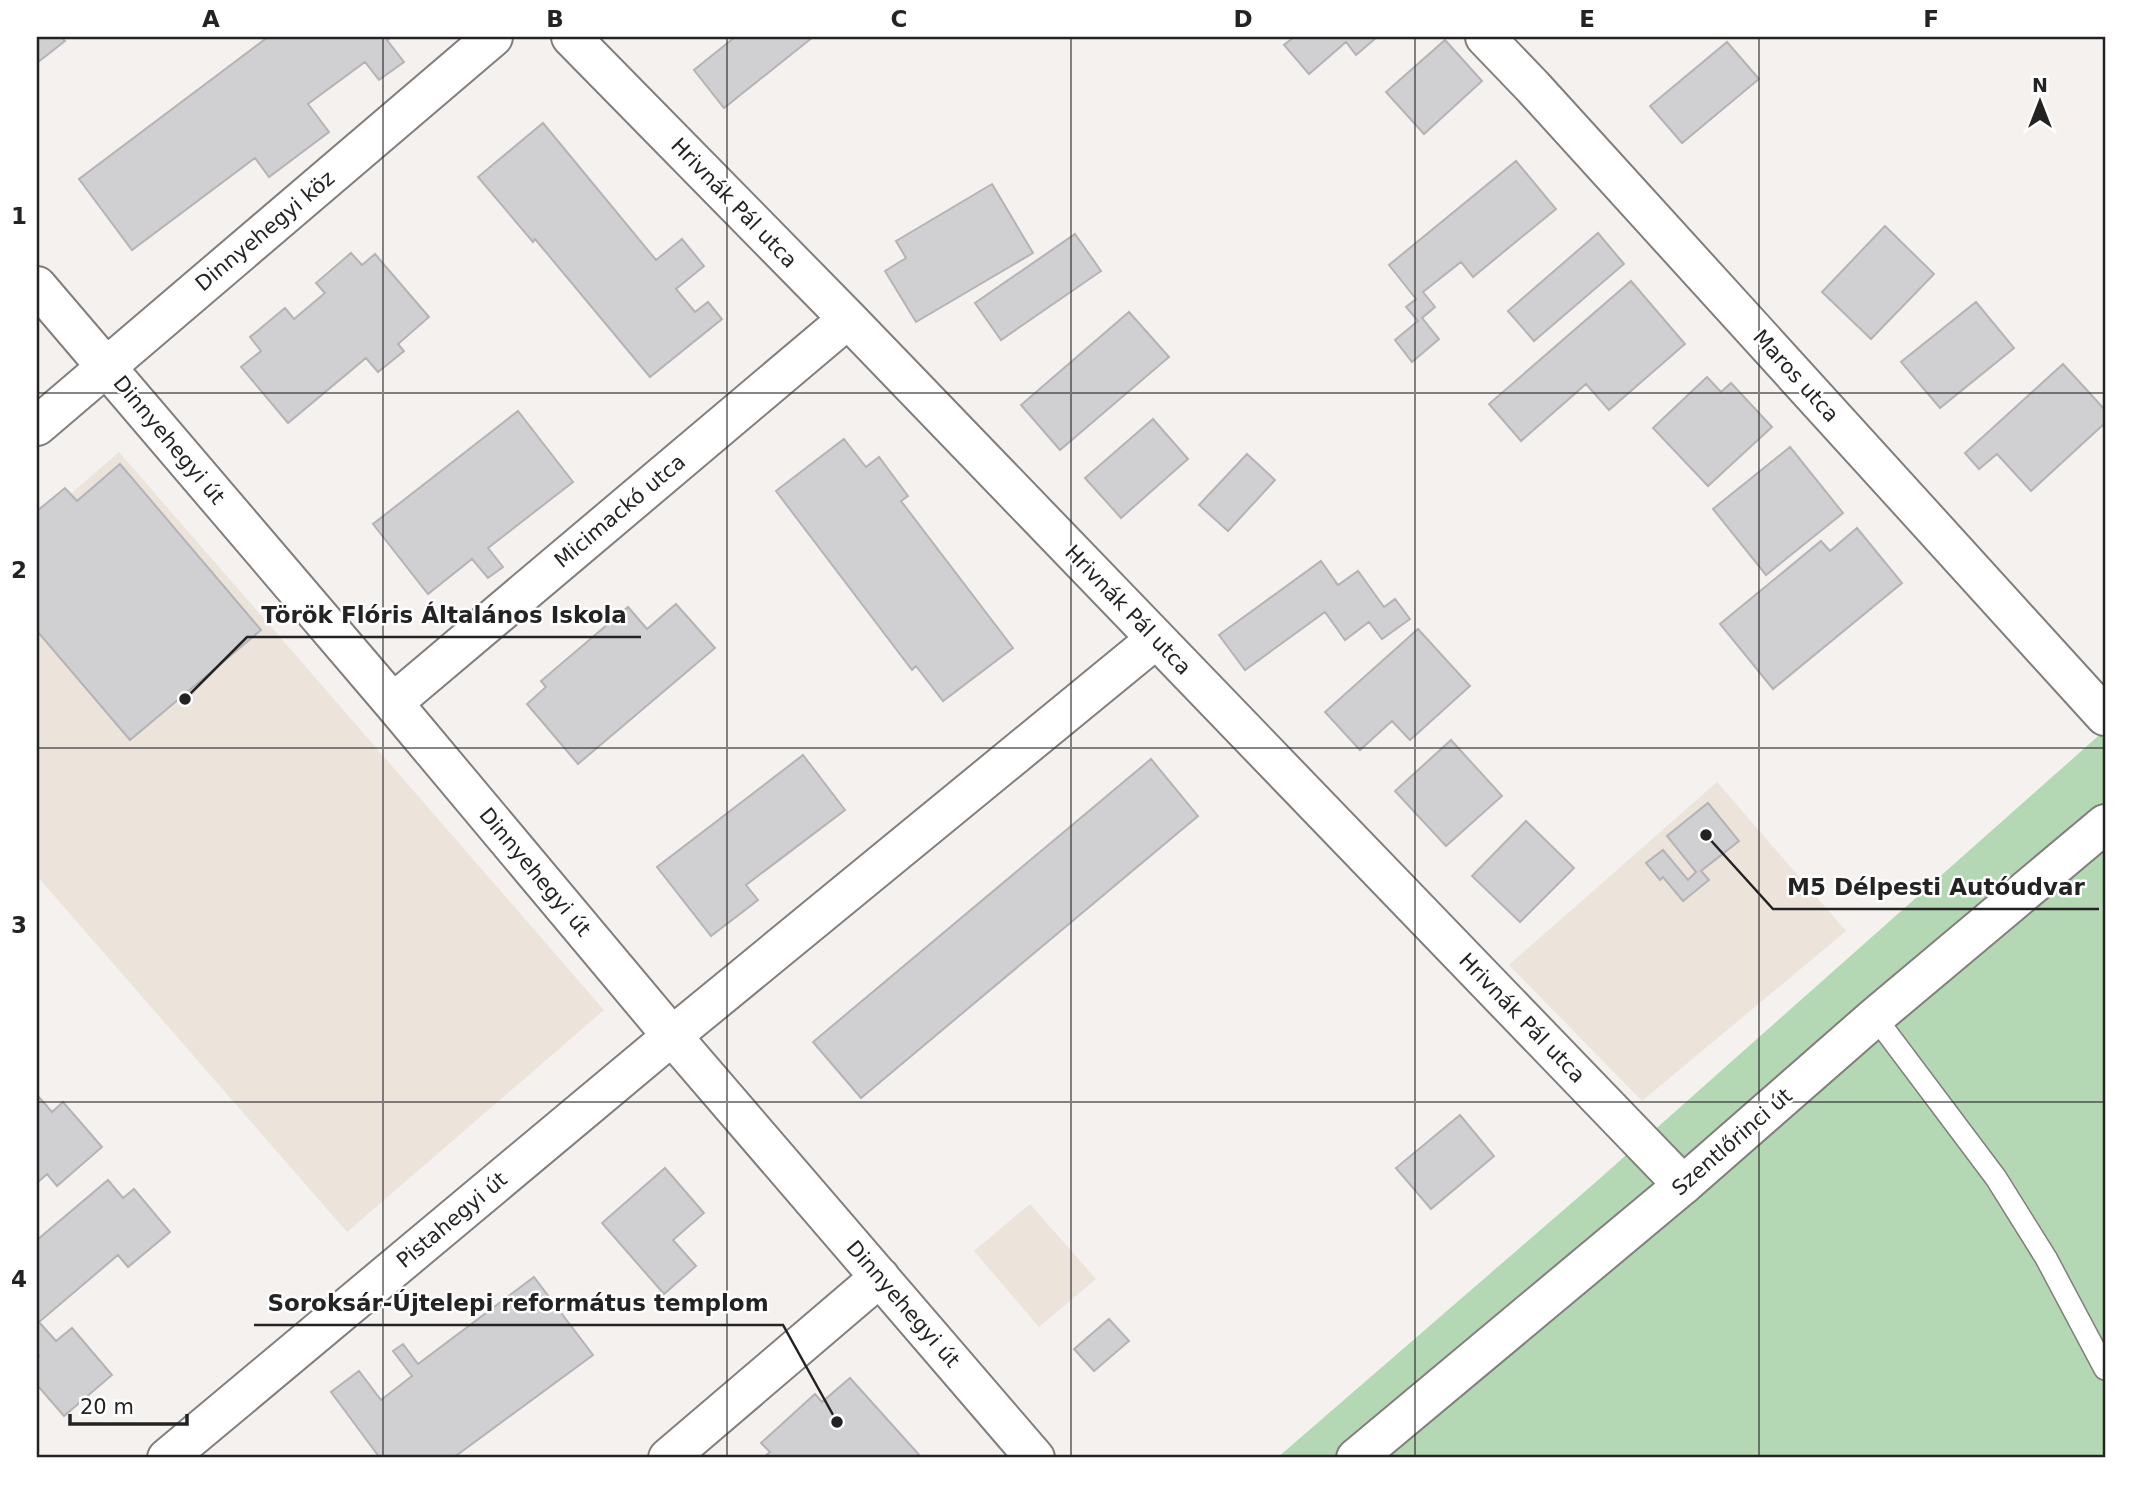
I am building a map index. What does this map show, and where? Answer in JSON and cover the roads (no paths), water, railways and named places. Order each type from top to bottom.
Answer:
[{"type":"street","name":"Dinnyehegyi köz","points":[[37,426],[493,37]]},
{"type":"street","name":"Hrivnák Pál utca","points":[[571,37],[848,318],[1683,1185]]},
{"type":"street","name":"Maros utca","points":[[1485,37],[1571,128],[2105,716]]},
{"type":"street","name":"Dinnyehegyi út","points":[[37,286],[393,703],[672,1036],[1035,1458]]},
{"type":"street","name":"Micimackó utca","points":[[393,703],[848,318]]},
{"type":"street","name":"Pistahegyi út","points":[[167,1458],[672,1036],[1156,639]]},
{"type":"street","name":"Szentlőrinci út","points":[[1356,1458],[1683,1185],[1875,1017],[2105,824]]},
{"type":"street","points":[[668,1458],[880,1277]]},
{"type":"lane","points":[[1875,1017],[1996,1178],[2046,1258],[2105,1369]]},
{"type":"place","name":"Török Flóris Általános Iskola","points":[[185,699]]},
{"type":"place","name":"M5 Délpesti Autóudvar","points":[[1706,835]]},
{"type":"place","name":"Soroksár-Újtelepi református templom","points":[[837,1422]]}]
